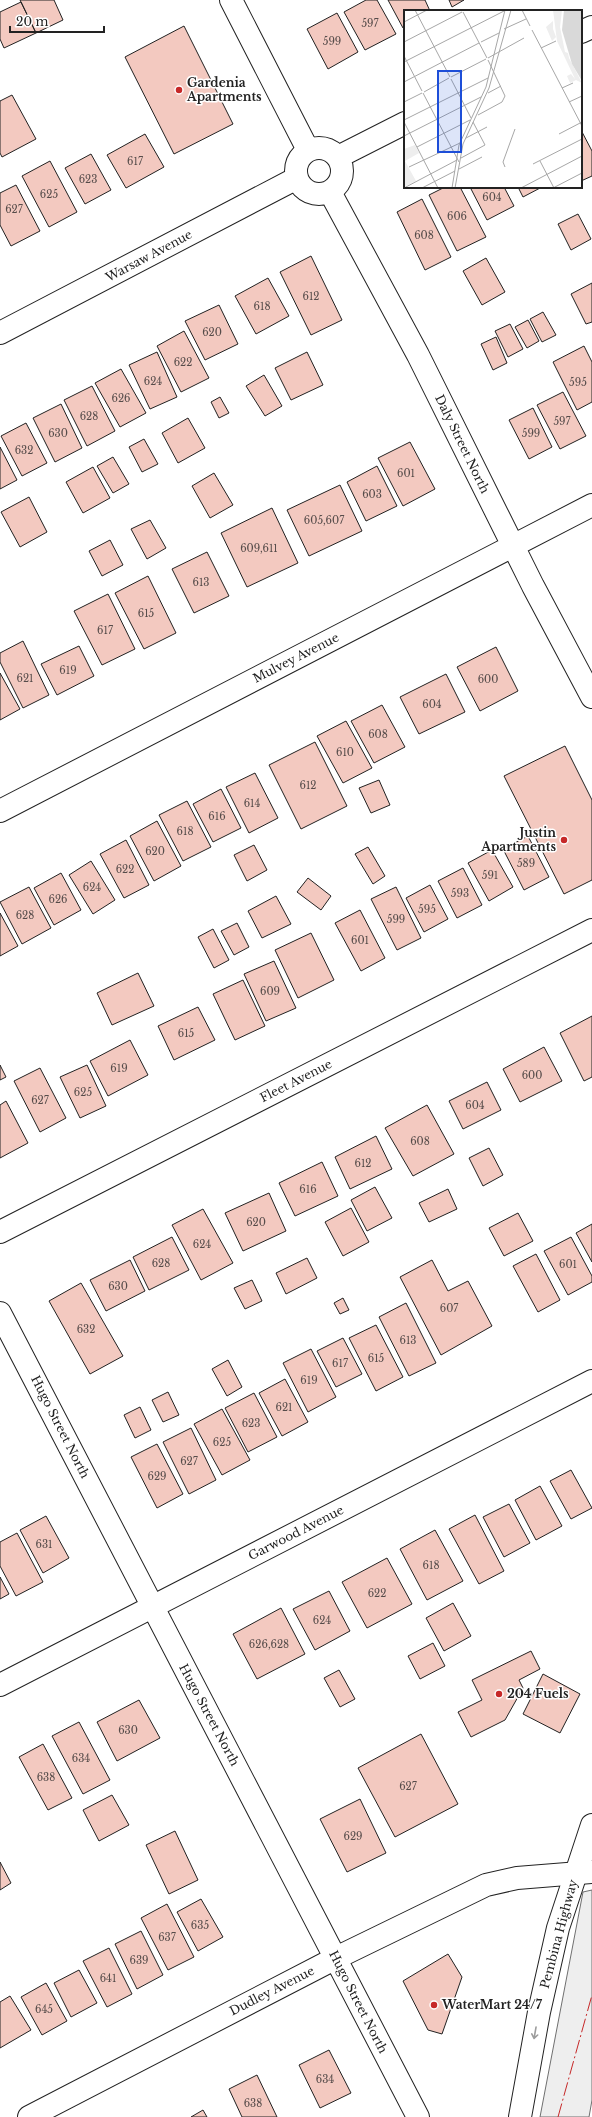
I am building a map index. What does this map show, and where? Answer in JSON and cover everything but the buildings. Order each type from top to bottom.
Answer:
[{"type":"street","points":[[231,0],[308,150]]},
{"type":"street","points":[[582,31],[592,26]]},
{"type":"street","points":[[338,157],[404,124]]},
{"type":"street","points":[[324,148],[338,157],[343,170],[342,178],[338,185],[330,192],[318,194],[310,193],[304,189],[297,178],[296,168],[298,161],[308,150],[324,148]]},
{"type":"street","name":"Warsaw Avenue","points":[[0,333],[297,178]]},
{"type":"street","name":"Daly Street North","points":[[330,192],[418,355],[513,546],[592,696]]},
{"type":"street","name":"Mulvey Avenue","points":[[0,811],[592,505]]},
{"type":"street","name":"Fleet Avenue","points":[[0,1232],[592,930]]},
{"type":"street","name":"Hugo Street North","points":[[0,1313],[418,2117]]},
{"type":"street","name":"Garwood Avenue","points":[[0,1685],[592,1381]]},
{"type":"street","name":"Pembina Highway","points":[[520,2117],[549,1964],[558,1928],[583,1873],[592,1824]]},
{"type":"street","name":"Dudley Avenue","points":[[29,2117],[336,1958],[486,1885],[517,1878],[583,1873]]},
{"type":"shaded area","points":[[592,1890],[592,2100],[589,2117],[540,2117],[583,1892]]},
{"type":"power","points":[[558,2117],[592,1995]]},
{"type":"place","name":"Gardenia Apartments","points":[[179,90]]},
{"type":"place","name":"Justin Apartments","points":[[564,840]]},
{"type":"place","name":"204 Fuels","points":[[499,1694]]},
{"type":"place","name":"WaterMart 24/7","points":[[434,2005]]}]
